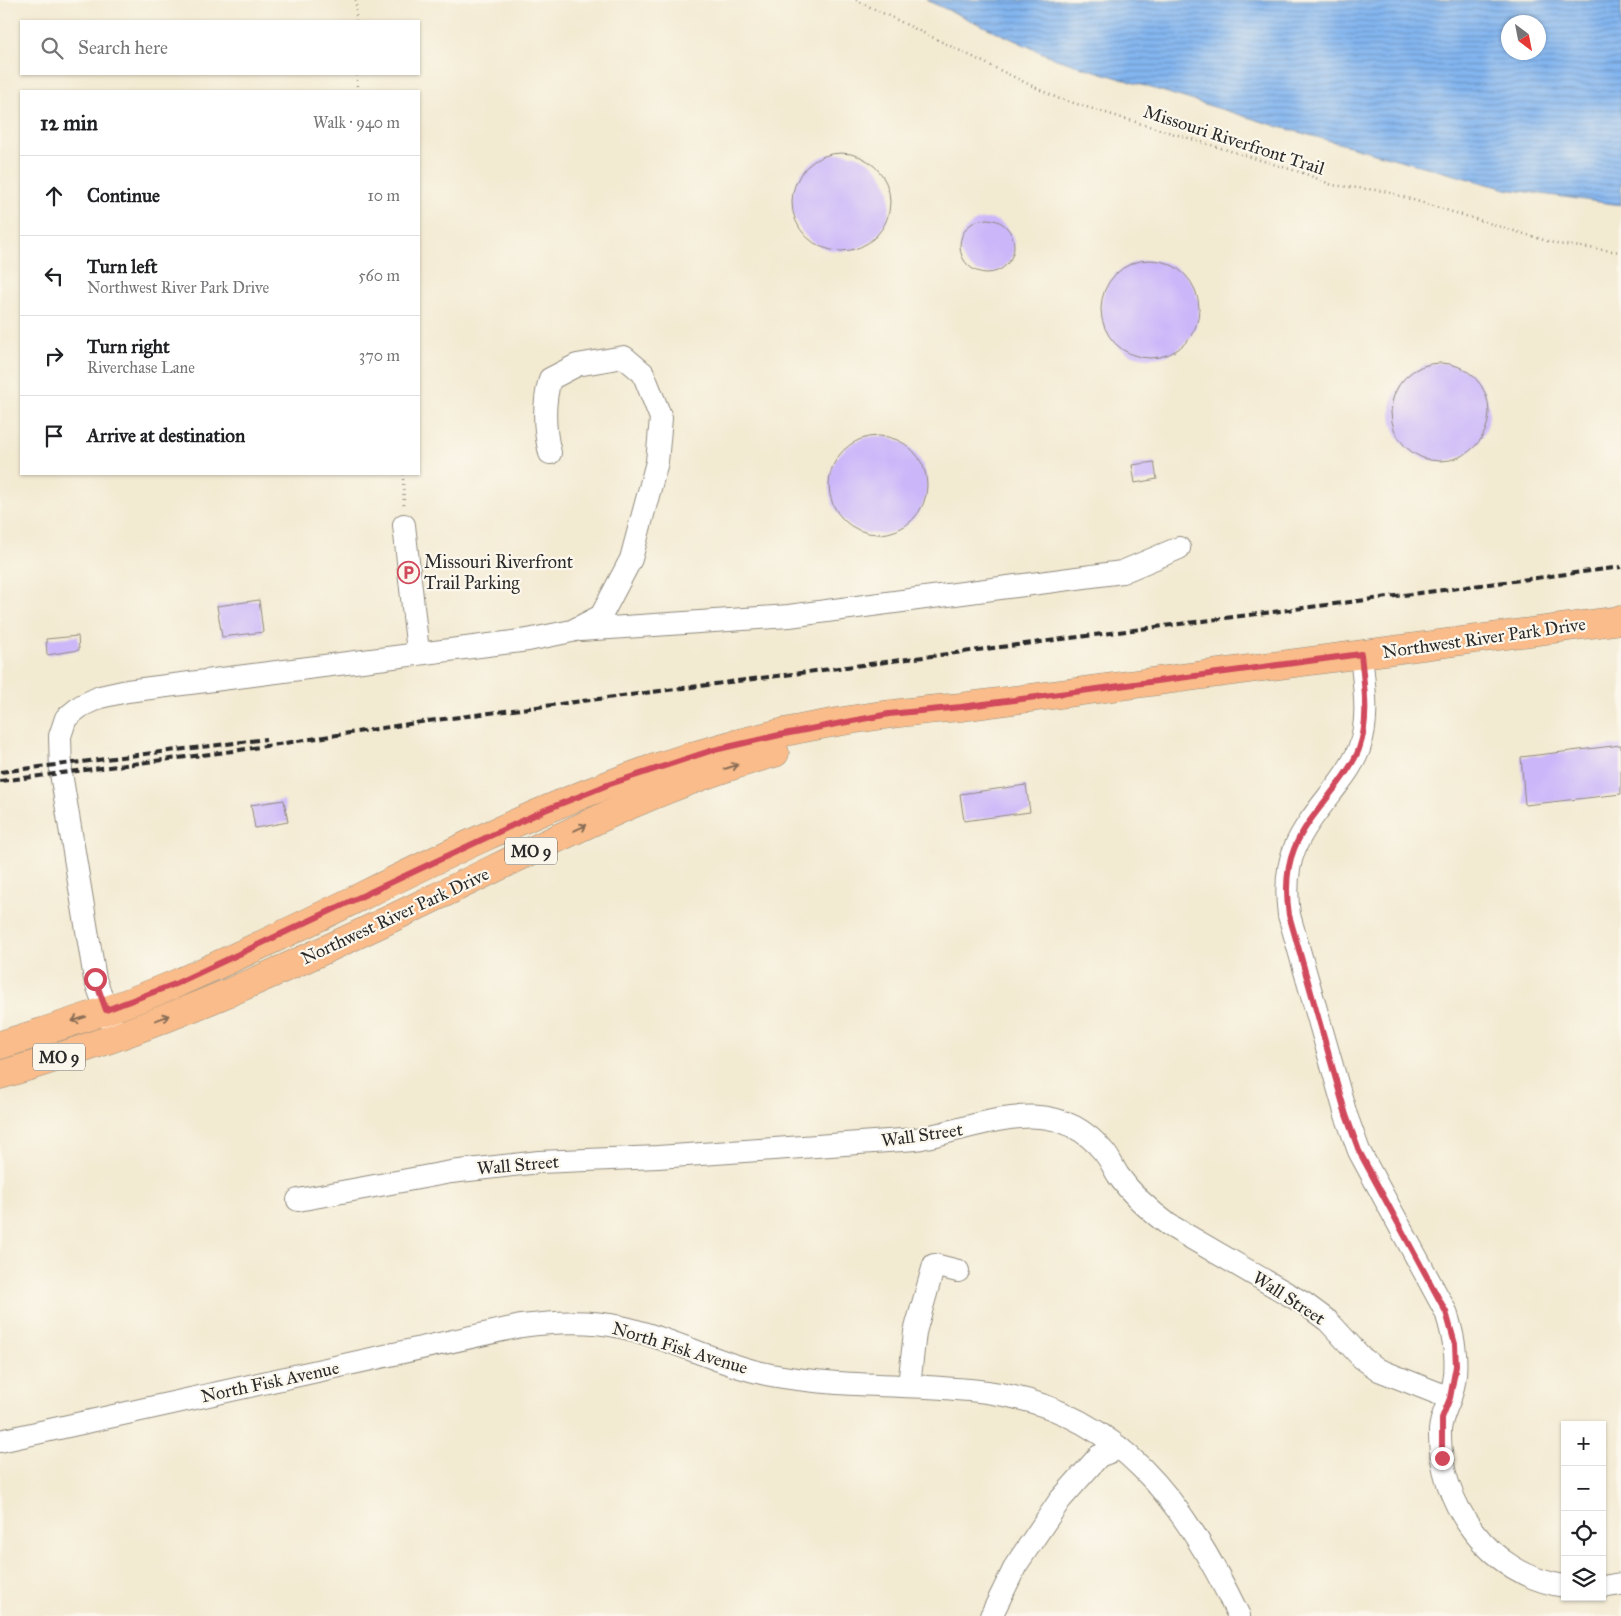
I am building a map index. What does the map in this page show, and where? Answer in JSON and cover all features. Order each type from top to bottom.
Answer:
[{"type":"main road","name":"Northwest River Park Drive","points":[[0,1045],[106,1010],[175,984],[545,810],[660,766],[710,751],[852,720],[1621,620]]},
{"type":"main road","name":"Northwest River Park Drive","points":[[0,1075],[116,1036],[225,994],[310,956],[615,812],[684,782],[826,739],[961,707]]},
{"type":"street","points":[[550,454],[545,434],[545,414],[546,395],[550,379],[577,365],[624,357],[643,372],[661,418],[657,462],[644,514],[631,559],[601,616],[572,631]]},
{"type":"street","points":[[404,525],[418,652]]},
{"type":"street","points":[[116,1036],[95,979],[61,773],[60,736],[66,718],[80,706],[100,697],[127,691],[418,652],[528,640],[572,631],[789,616],[1122,572],[1179,548]]},
{"type":"street","points":[[1361,654],[1366,708],[1362,741],[1354,761],[1299,836],[1288,871],[1286,895],[1289,915],[1346,1115],[1359,1151],[1446,1312],[1455,1344],[1456,1366],[1450,1398],[1442,1418],[1442,1458],[1451,1495],[1463,1518],[1488,1548],[1509,1564],[1538,1579],[1561,1585]]},
{"type":"street","name":"Wall Street","points":[[298,1200],[451,1172],[539,1162],[658,1157],[916,1139],[949,1133],[1008,1116],[1041,1116],[1062,1122],[1081,1132],[1098,1146],[1134,1195],[1153,1213],[1169,1225],[1305,1304],[1328,1321],[1362,1358],[1379,1370],[1450,1398]]},
{"type":"street","points":[[908,1386],[915,1332],[934,1265],[958,1271]]},
{"type":"street","name":"North Fisk Avenue","points":[[0,1441],[521,1326],[560,1322],[619,1327],[649,1335],[709,1358],[771,1375],[819,1382],[986,1392],[1014,1397],[1070,1417],[1120,1448],[1157,1482],[1182,1512],[1239,1616]]},
{"type":"street","points":[[991,1616],[1016,1565],[1060,1500],[1099,1456],[1120,1448]]},
{"type":"street","points":[[1606,1586],[1621,1584]]},
{"type":"path","points":[[356,0],[356,20]]},
{"type":"path","name":"Missouri Riverfront Trail","points":[[856,0],[1057,98],[1306,174],[1332,186],[1384,191],[1557,244],[1621,252]]},
{"type":"path","points":[[357,75],[357,90]]},
{"type":"path","points":[[403,475],[404,525]]},
{"type":"water","points":[[926,0],[1621,0],[1621,205],[1506,189],[1280,127],[1056,59]]},
{"type":"building","points":[[841,153],[860,157],[876,167],[886,183],[890,202],[886,221],[876,237],[860,247],[841,251],[822,247],[806,237],[796,221],[792,202],[796,183],[806,167],[822,157]]},
{"type":"building","points":[[987,219],[997,221],[1006,227],[1012,236],[1014,246],[1012,256],[1006,265],[997,271],[987,273],[977,271],[968,265],[962,256],[960,246],[962,236],[968,227],[977,221]]},
{"type":"building","points":[[1150,260],[1169,264],[1185,274],[1195,290],[1199,309],[1195,328],[1185,344],[1169,354],[1150,358],[1131,354],[1115,344],[1105,328],[1101,309],[1105,290],[1115,274],[1131,264]]},
{"type":"building","points":[[1440,363],[1459,367],[1475,377],[1485,393],[1489,412],[1485,431],[1475,447],[1459,457],[1440,461],[1421,457],[1405,447],[1395,431],[1391,412],[1395,393],[1405,377],[1421,367]]},
{"type":"building","points":[[878,436],[897,440],[913,450],[923,466],[927,485],[923,504],[913,520],[897,530],[878,534],[859,530],[843,520],[833,504],[829,485],[833,466],[843,450],[859,440]]},
{"type":"building","points":[[1154,462],[1157,479],[1135,483],[1132,465]]},
{"type":"building","points":[[259,600],[263,632],[222,637],[217,606]]},
{"type":"building","points":[[78,636],[79,650],[47,655],[46,639]]},
{"type":"building","points":[[1621,745],[1621,794],[1525,805],[1521,757]]},
{"type":"building","points":[[1026,785],[1030,812],[964,821],[960,794]]},
{"type":"building","points":[[284,800],[288,822],[255,828],[251,805]]},
{"type":"railway","points":[[0,781],[233,751],[428,721],[1621,567]]},
{"type":"railway","points":[[0,772],[266,739]]},
{"type":"place","name":"Missouri Riverfront Trail Parking","points":[[408,572]]},
{"type":"route","points":[[95,979],[106,1010],[175,984],[545,810],[660,766],[710,751],[784,734],[889,714],[961,707],[1361,654],[1366,708],[1362,741],[1354,761],[1299,836],[1290,859],[1286,895],[1289,915],[1346,1115],[1359,1151],[1376,1186],[1446,1312],[1453,1333],[1456,1366],[1453,1388],[1442,1418],[1440,1431],[1442,1458]]}]
